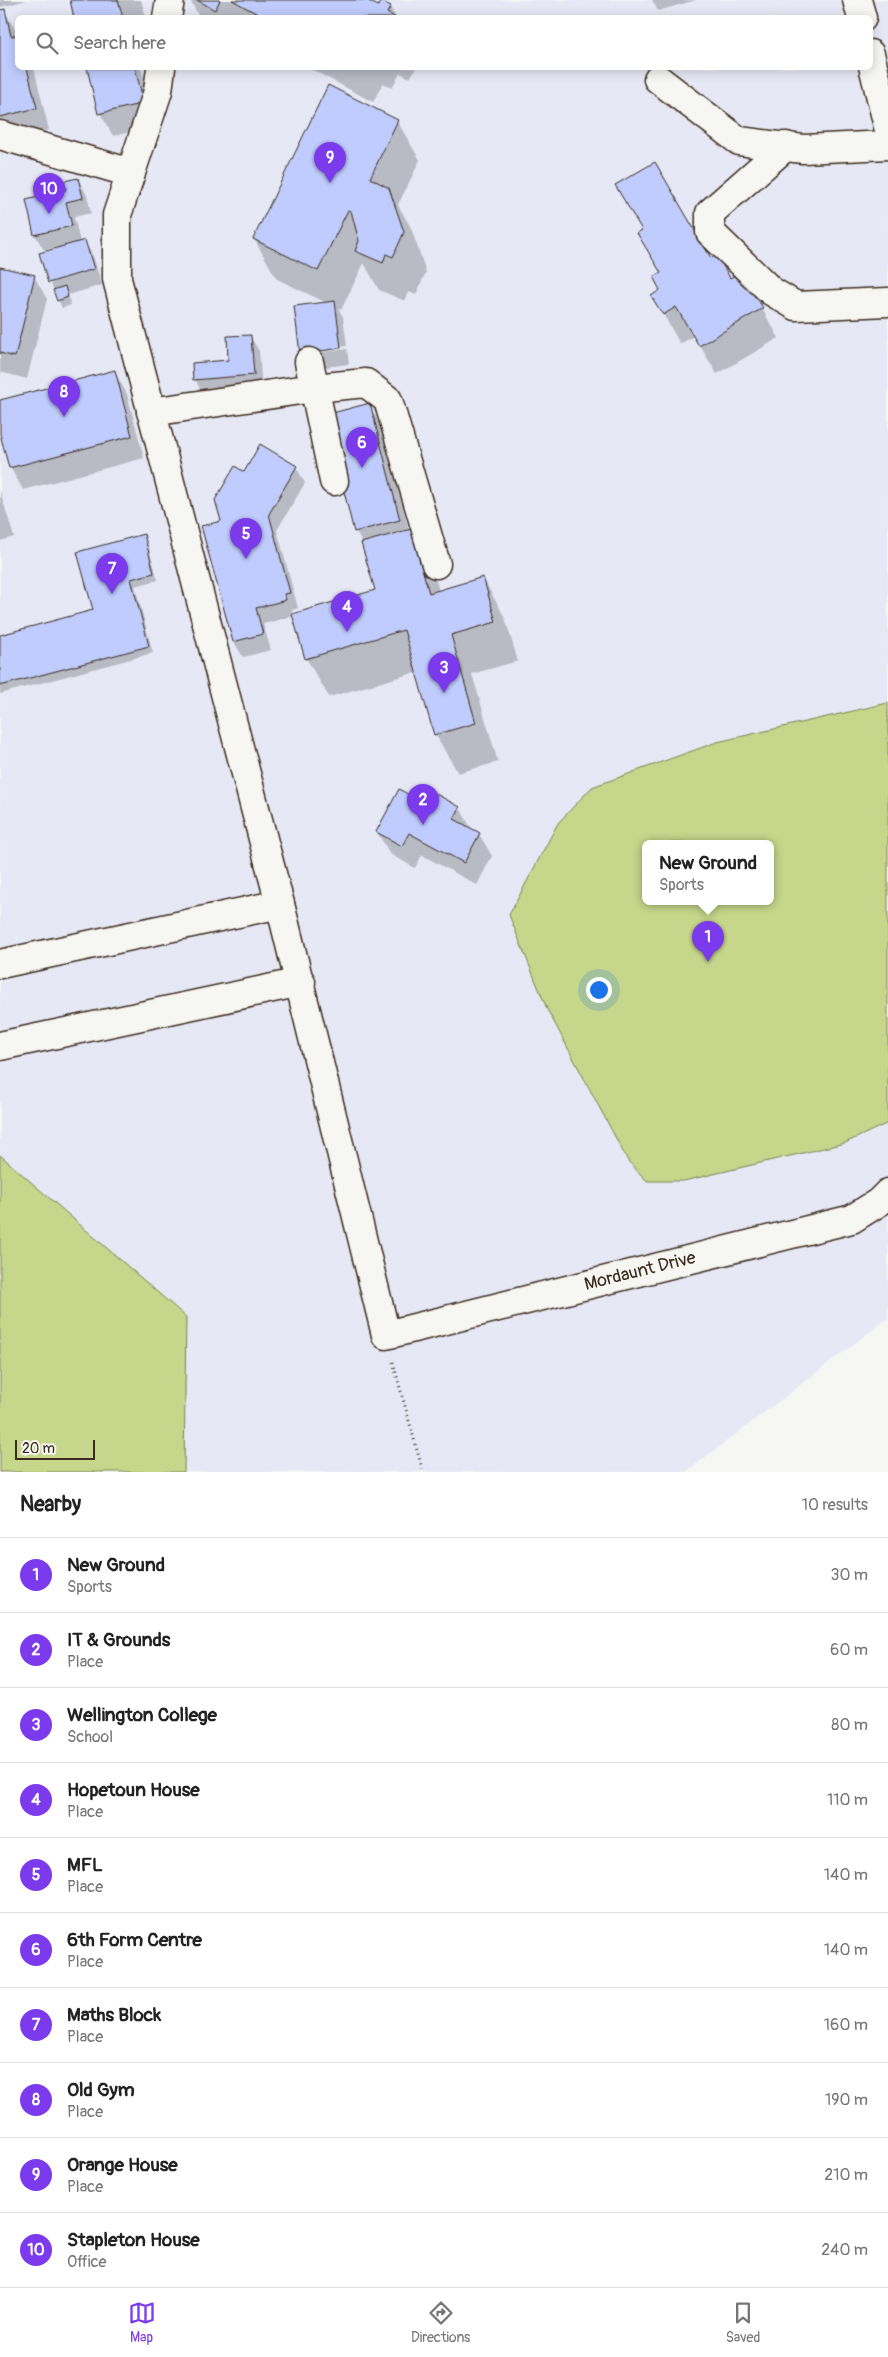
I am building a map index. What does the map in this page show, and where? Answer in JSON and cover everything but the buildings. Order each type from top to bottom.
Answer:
[{"type":"street","points":[[168,15],[170,0]]},
{"type":"street","points":[[858,0],[861,15]]},
{"type":"street","points":[[873,66],[888,126]]},
{"type":"street","points":[[161,70],[158,90],[118,215],[117,279],[300,982],[386,1335]]},
{"type":"street","points":[[658,79],[739,140],[803,149],[888,145]]},
{"type":"street","points":[[0,135],[131,173]]},
{"type":"street","points":[[786,146],[710,213],[710,232],[771,291],[796,306],[888,302]]},
{"type":"street","points":[[151,412],[312,375],[366,383],[388,400],[436,564]]},
{"type":"street","points":[[312,375],[334,481]]},
{"type":"street","points":[[0,964],[280,904]]},
{"type":"street","points":[[0,1046],[300,982]]},
{"type":"street","name":"Mordaunt Drive","points":[[386,1335],[852,1219],[888,1193]]},
{"type":"path","points":[[386,1335],[424,1472]]},
{"type":"shaded area","points":[[0,0],[888,0],[888,1318],[686,1472],[14,1472],[0,1459]]},
{"type":"green space","points":[[888,703],[888,1123],[845,1143],[684,1181],[647,1181],[628,1161],[547,1009],[509,915],[558,823],[592,787],[717,742]]},
{"type":"green space","points":[[0,1155],[186,1317],[184,1472],[0,1472]]},
{"type":"place","name":"Orange House","points":[[330,183]]},
{"type":"place","name":"Stapleton House","points":[[49,214]]},
{"type":"place","name":"Old Gym","points":[[64,417]]},
{"type":"place","name":"6th Form Centre","points":[[362,468]]},
{"type":"place","name":"MFL","points":[[246,559]]},
{"type":"place","name":"Maths Block","points":[[112,594]]},
{"type":"place","name":"Hopetoun House","points":[[347,632]]},
{"type":"place","name":"Wellington College","points":[[444,693]]},
{"type":"place","name":"IT & Grounds","points":[[423,825]]},
{"type":"place","name":"New Ground","points":[[708,962]]}]
